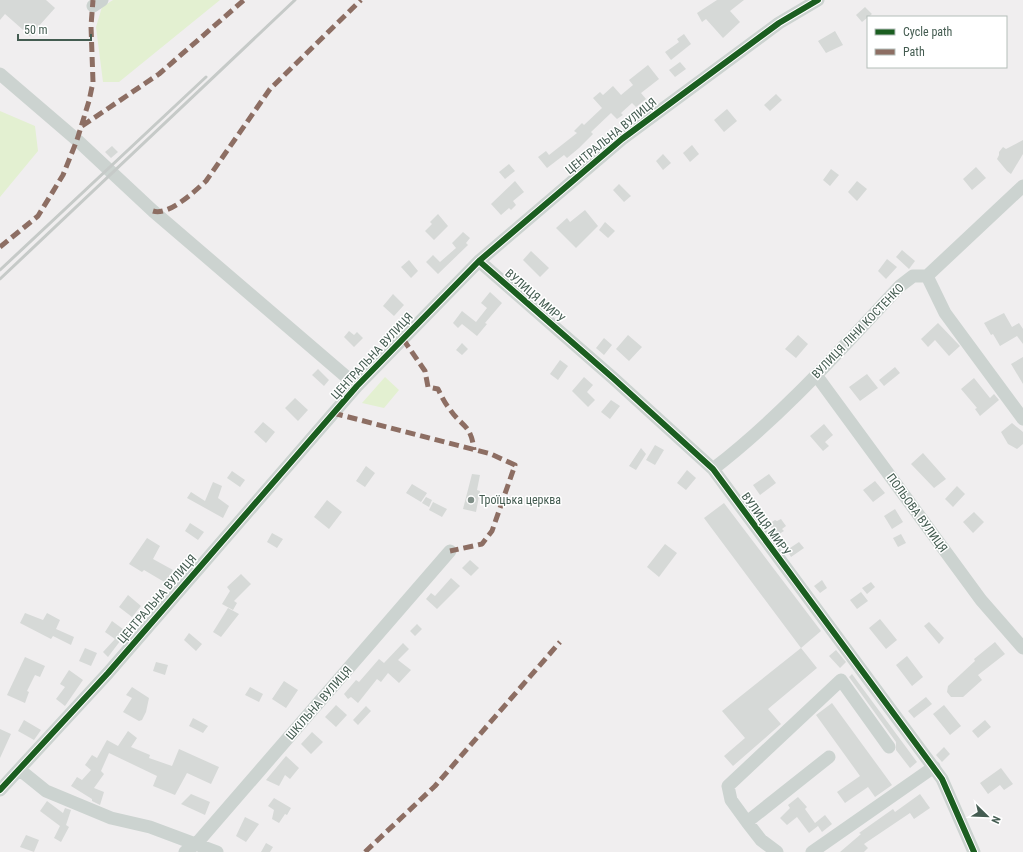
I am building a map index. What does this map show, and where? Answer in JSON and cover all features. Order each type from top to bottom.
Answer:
[{"type":"street","name":"ЦЕНТРАЛЬНА ВУЛИЦЯ","points":[[0,790],[108,673],[357,386],[479,262],[622,139],[779,23],[818,0]]},
{"type":"street","points":[[0,74],[77,140],[153,211],[357,386]]},
{"type":"street","points":[[1023,186],[927,276],[945,313],[1023,419]]},
{"type":"street","name":"ВУЛИЦЯ МИРУ","points":[[479,262],[613,378],[713,470],[942,778],[974,852]]},
{"type":"street","name":"ВУЛИЦЯ ЛІНИ КОСТЕНКО","points":[[713,470],[743,446],[784,409],[900,286],[913,276],[927,276]]},
{"type":"street","name":"ПОЛЬОВА ВУЛИЦЯ","points":[[816,375],[981,600],[1023,648]]},
{"type":"street","name":"ШКІЛЬНА ВУЛИЦЯ","points":[[185,852],[196,844],[450,551]]},
{"type":"street","points":[[777,852],[761,840],[746,822],[731,800],[728,786],[841,680],[889,747]]},
{"type":"street","points":[[746,822],[829,757]]},
{"type":"street","points":[[812,852],[934,767]]},
{"type":"street","points":[[20,770],[46,791],[111,818],[150,826],[217,852]]},
{"type":"green space","points":[[113,0],[220,0],[119,82],[103,82],[96,27],[102,7]]},
{"type":"green space","points":[[0,111],[35,126],[38,151],[0,197]]},
{"type":"green space","points":[[385,377],[399,390],[384,408],[362,403]]},
{"type":"building","points":[[0,0],[46,0],[55,8],[30,36],[5,14],[0,20]]},
{"type":"building","points":[[717,0],[744,0],[730,11],[740,22],[723,38],[706,19],[702,22],[697,13]]},
{"type":"building","points":[[865,7],[872,14],[867,16],[867,18],[862,22],[856,15]]},
{"type":"building","points":[[835,31],[843,45],[826,53],[818,41]]},
{"type":"building","points":[[684,34],[691,44],[671,60],[665,52],[679,42],[677,39]]},
{"type":"building","points":[[680,62],[686,69],[675,77],[669,70]]},
{"type":"building","points":[[648,65],[659,79],[641,93],[646,99],[636,107],[632,103],[621,113],[623,115],[617,119],[611,113],[591,132],[593,134],[579,148],[567,158],[564,155],[547,168],[538,157],[546,151],[549,155],[577,133],[574,131],[582,123],[584,125],[602,108],[593,98],[600,92],[603,95],[613,86],[621,95],[633,85],[629,80]]},
{"type":"building","points":[[776,94],[782,100],[770,111],[764,105]]},
{"type":"building","points":[[727,109],[737,121],[724,132],[714,120]]},
{"type":"building","points":[[1023,140],[1023,154],[1011,174],[997,159],[999,152],[1003,147],[1006,149]]},
{"type":"building","points":[[692,145],[699,154],[690,162],[683,153]]},
{"type":"building","points":[[112,146],[118,152],[111,158],[105,152]]},
{"type":"building","points":[[663,154],[671,163],[663,170],[656,161]]},
{"type":"building","points":[[509,164],[515,171],[505,179],[499,172]]},
{"type":"building","points":[[976,167],[986,178],[972,190],[963,179]]},
{"type":"building","points":[[831,169],[839,175],[830,186],[823,180]]},
{"type":"building","points":[[515,181],[524,192],[513,201],[516,205],[511,210],[509,208],[501,215],[491,204]]},
{"type":"building","points":[[857,181],[867,189],[857,201],[848,192]]},
{"type":"building","points":[[619,184],[631,196],[624,202],[613,190]]},
{"type":"building","points":[[585,210],[598,226],[576,248],[556,228],[567,218],[570,222]]},
{"type":"building","points":[[438,214],[448,226],[434,240],[425,231],[432,224],[430,222]]},
{"type":"building","points":[[605,222],[615,231],[608,238],[599,230]]},
{"type":"building","points":[[463,232],[470,238],[466,243],[468,245],[438,274],[426,262],[433,255],[440,262],[456,248],[452,243]]},
{"type":"building","points":[[902,250],[915,261],[909,269],[896,257]]},
{"type":"building","points":[[531,251],[549,268],[540,277],[523,260]]},
{"type":"building","points":[[887,259],[897,267],[886,279],[878,271]]},
{"type":"building","points":[[409,260],[418,271],[411,278],[401,267]]},
{"type":"building","points":[[490,292],[502,303],[485,323],[487,324],[477,336],[462,324],[458,328],[453,323],[462,311],[476,322],[487,308],[481,303]]},
{"type":"building","points":[[393,294],[404,305],[394,316],[383,306]]},
{"type":"building","points":[[1004,313],[1012,327],[1019,323],[1023,329],[1023,344],[1017,336],[1000,346],[993,334],[991,335],[984,323]]},
{"type":"building","points":[[938,323],[960,346],[949,356],[935,340],[928,347],[921,339]]},
{"type":"building","points":[[349,331],[354,335],[357,332],[363,338],[354,347],[344,337]]},
{"type":"building","points":[[628,335],[642,347],[629,361],[616,349]]},
{"type":"building","points":[[798,335],[808,344],[796,358],[785,349]]},
{"type":"building","points":[[604,338],[612,345],[604,355],[596,348]]},
{"type":"building","points":[[462,343],[468,349],[462,355],[456,350]]},
{"type":"building","points":[[1023,357],[1023,384],[1011,364]]},
{"type":"building","points":[[560,360],[568,366],[558,380],[550,374]]},
{"type":"building","points":[[895,367],[900,373],[884,386],[879,380]]},
{"type":"building","points":[[318,369],[329,380],[324,386],[312,375]]},
{"type":"building","points":[[867,374],[878,388],[860,401],[849,387]]},
{"type":"building","points":[[584,377],[593,385],[587,392],[595,400],[588,407],[572,391]]},
{"type":"building","points":[[974,378],[990,398],[994,394],[999,400],[980,416],[975,409],[977,408],[961,389]]},
{"type":"building","points":[[295,398],[308,410],[298,421],[285,408]]},
{"type":"building","points":[[611,400],[620,406],[610,419],[601,412]]},
{"type":"building","points":[[263,422],[275,432],[266,443],[254,432]]},
{"type":"building","points":[[1012,423],[1023,432],[1023,444],[1017,449],[1008,444],[1001,432]]},
{"type":"building","points":[[824,424],[833,435],[825,442],[829,446],[823,451],[810,436]]},
{"type":"building","points":[[655,445],[664,450],[655,465],[646,460]]},
{"type":"building","points":[[641,448],[646,454],[636,470],[629,466]]},
{"type":"building","points":[[923,453],[946,479],[934,488],[911,464]]},
{"type":"building","points":[[366,466],[375,473],[365,487],[356,481]]},
{"type":"building","points":[[687,470],[696,478],[686,490],[677,483]]},
{"type":"building","points":[[232,471],[245,480],[240,487],[227,478]]},
{"type":"building","name":"Троїцька церква","points":[[472,474],[480,475],[477,490],[480,491],[476,512],[463,509]]},
{"type":"building","points":[[769,474],[776,483],[760,495],[753,485]]},
{"type":"building","points":[[875,481],[885,493],[873,502],[863,490]]},
{"type":"building","points":[[213,482],[222,486],[218,498],[229,506],[223,518],[187,498],[191,492],[205,501]]},
{"type":"building","points":[[412,484],[427,493],[421,502],[406,493]]},
{"type":"building","points":[[957,486],[965,494],[953,507],[945,499]]},
{"type":"building","points":[[426,497],[432,500],[429,507],[422,503]]},
{"type":"building","points":[[327,500],[342,512],[329,529],[314,517]]},
{"type":"building","points":[[433,502],[447,509],[442,517],[429,510]]},
{"type":"building","points":[[724,503],[821,631],[801,648],[704,518]]},
{"type":"building","points":[[895,509],[903,522],[892,529],[884,516]]},
{"type":"building","points":[[974,512],[984,522],[973,533],[963,522]]},
{"type":"building","points":[[781,519],[786,526],[782,529],[784,531],[776,536],[769,524],[775,520],[777,521]]},
{"type":"building","points":[[190,523],[204,532],[198,540],[185,531]]},
{"type":"building","points":[[272,533],[283,539],[277,548],[267,542]]},
{"type":"building","points":[[901,534],[906,543],[898,547],[893,538]]},
{"type":"building","points":[[147,538],[160,546],[153,559],[173,570],[166,583],[144,570],[142,572],[129,564]]},
{"type":"building","points":[[799,542],[804,548],[791,557],[787,550]]},
{"type":"building","points":[[665,544],[677,553],[659,577],[647,567]]},
{"type":"building","points":[[470,560],[479,568],[471,576],[462,568]]},
{"type":"building","points":[[241,574],[251,584],[234,601],[237,603],[233,610],[222,604],[230,591],[227,587]]},
{"type":"building","points":[[451,578],[460,586],[437,609],[426,599],[431,593],[435,596]]},
{"type":"building","points":[[822,580],[827,588],[820,593],[814,586]]},
{"type":"building","points":[[871,582],[875,587],[867,594],[862,588]]},
{"type":"building","points":[[861,592],[868,601],[857,609],[850,600]]},
{"type":"building","points":[[128,595],[141,606],[132,617],[119,607]]},
{"type":"building","points":[[228,608],[239,614],[221,637],[213,632]]},
{"type":"building","points":[[25,613],[43,620],[47,613],[60,620],[56,629],[74,637],[71,645],[53,636],[51,639],[20,623]]},
{"type":"building","points":[[880,619],[897,640],[886,649],[869,628]]},
{"type":"building","points":[[112,621],[127,632],[108,657],[103,652],[115,639],[105,632]]},
{"type":"building","points":[[929,622],[944,638],[939,644],[924,626]]},
{"type":"building","points":[[417,624],[422,629],[415,636],[410,631]]},
{"type":"building","points":[[189,633],[202,644],[196,651],[184,640]]},
{"type":"building","points":[[995,642],[1005,654],[978,675],[982,680],[963,697],[951,697],[947,692],[948,686],[975,661],[974,659]]},
{"type":"building","points":[[403,643],[409,649],[398,660],[411,670],[399,683],[388,673],[381,682],[377,679],[358,703],[351,697],[348,699],[344,694],[356,680],[359,682],[379,659],[384,663]]},
{"type":"building","points":[[85,648],[97,653],[91,666],[79,661]]},
{"type":"building","points":[[801,648],[817,668],[768,709],[781,724],[733,766],[724,756],[745,738],[722,711]]},
{"type":"building","points":[[836,650],[846,662],[840,668],[829,656]]},
{"type":"building","points":[[907,656],[923,677],[912,686],[896,665]]},
{"type":"building","points":[[25,657],[45,666],[40,677],[35,675],[27,691],[29,692],[25,703],[7,695]]},
{"type":"building","points":[[156,662],[168,665],[165,675],[153,671]]},
{"type":"building","points":[[69,670],[83,680],[65,706],[56,699],[65,687],[60,684]]},
{"type":"building","points":[[852,674],[917,762],[910,768],[896,750],[896,742],[849,677]]},
{"type":"building","points":[[284,681],[298,690],[286,708],[272,699]]},
{"type":"building","points":[[132,687],[149,698],[146,712],[142,720],[139,721],[123,712],[132,698],[126,695]]},
{"type":"building","points":[[250,687],[263,694],[259,702],[245,695]]},
{"type":"building","points":[[926,697],[932,704],[914,718],[908,711]]},
{"type":"building","points":[[832,703],[892,785],[875,797],[868,787],[845,803],[837,792],[860,776],[816,715]]},
{"type":"building","points":[[336,705],[347,715],[336,727],[325,717]]},
{"type":"building","points":[[944,705],[961,726],[950,735],[933,714]]},
{"type":"building","points":[[366,706],[371,711],[358,725],[353,720]]},
{"type":"building","points":[[193,718],[208,726],[203,733],[189,726]]},
{"type":"building","points":[[24,720],[41,730],[34,740],[18,731]]},
{"type":"building","points":[[985,720],[991,727],[978,738],[972,731]]},
{"type":"building","points":[[0,729],[11,734],[0,758]]},
{"type":"building","points":[[128,731],[137,738],[131,747],[150,755],[149,758],[172,766],[179,749],[219,767],[211,784],[187,773],[175,795],[153,786],[157,776],[109,753],[101,771],[104,774],[94,788],[104,792],[100,805],[71,786],[77,777],[82,780],[91,770],[85,765],[92,755],[97,758],[107,740],[118,746]]},
{"type":"building","points":[[312,732],[323,742],[311,754],[301,744]]},
{"type":"building","points":[[944,747],[950,754],[942,762],[936,755]]},
{"type":"building","points":[[286,756],[299,768],[290,779],[285,775],[279,786],[266,780]]},
{"type":"building","points":[[1001,768],[1013,784],[1004,790],[1000,785],[988,794],[980,783]]},
{"type":"building","points":[[191,794],[210,802],[205,815],[181,804]]},
{"type":"building","points":[[920,794],[930,808],[914,819],[910,813],[864,844],[868,848],[864,852],[840,852],[861,834],[859,833],[893,809],[895,812]]},
{"type":"building","points":[[798,797],[807,807],[805,809],[815,823],[825,815],[832,824],[822,832],[818,826],[809,833],[797,817],[787,825],[780,818],[790,808],[788,805]]},
{"type":"building","points":[[274,798],[291,808],[287,815],[285,814],[279,823],[272,819],[274,810],[268,806]]},
{"type":"building","points":[[47,801],[63,813],[65,808],[71,810],[66,825],[69,827],[61,842],[54,838],[60,826],[40,811]]},
{"type":"building","points":[[245,817],[259,824],[246,842],[236,836]]},
{"type":"building","points":[[26,835],[39,840],[34,852],[20,847]]},
{"type":"building","points":[[266,843],[273,847],[270,852],[261,852]]},
{"type":"railway","points":[[0,279],[295,0]]},
{"type":"railway","points":[[0,270],[206,77]]},
{"type":"marked path","points":[[0,247],[38,216],[63,175],[77,140],[93,82],[91,26],[93,0]]},
{"type":"marked path","points":[[82,126],[159,74],[244,0]]},
{"type":"marked path","points":[[153,211],[159,212],[174,206],[189,196],[206,181],[270,89],[361,0]]},
{"type":"marked path","points":[[403,339],[425,371],[428,387],[438,389],[453,414],[468,430],[473,441],[474,450]]},
{"type":"marked path","points":[[333,413],[491,454],[515,465],[492,531],[482,544],[450,551]]},
{"type":"marked path","points":[[365,852],[435,786],[560,642]]},
{"type":"cycle path","points":[[0,790],[108,673],[357,386],[479,261],[622,139],[779,23],[818,0]]},
{"type":"cycle path","points":[[479,261],[613,378],[713,469],[942,779],[974,852]]},
{"type":"place","name":"Троїцька церква","points":[[471,500]]}]
